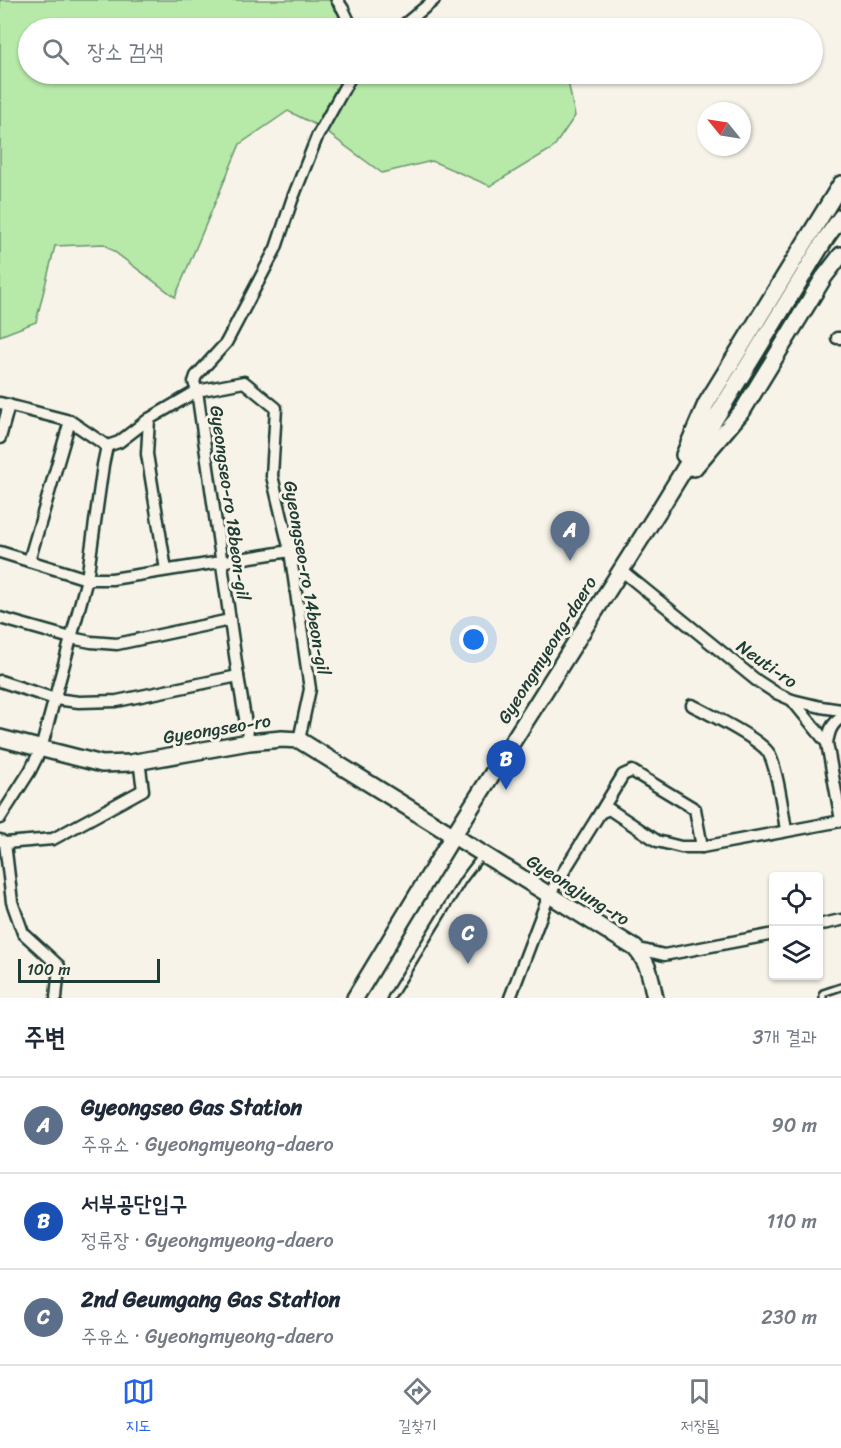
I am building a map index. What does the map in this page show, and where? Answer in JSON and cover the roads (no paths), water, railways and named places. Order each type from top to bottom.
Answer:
[{"type":"main road","name":"Gyeongmyeong-daero","points":[[661,507],[706,404],[841,184]]},
{"type":"main road","name":"Gyeongmyeong-daero","points":[[355,998],[453,836],[841,217]]},
{"type":"main road","name":"Gyeongmyeong-daero","points":[[661,507],[743,410],[824,277],[841,255]]},
{"type":"main road","name":"Gyeongseo-ro","points":[[0,738],[102,764],[130,763],[249,742],[299,740]]},
{"type":"main road","points":[[299,740],[453,836]]},
{"type":"main road","name":"Gyeongjung-ro","points":[[453,836],[634,948],[649,969],[655,998]]},
{"type":"street","points":[[337,0],[347,18]]},
{"type":"street","points":[[412,18],[434,0]]},
{"type":"street","points":[[197,391],[194,382],[196,376],[226,343],[276,248],[317,137],[346,84]]},
{"type":"street","name":"Gyeongseo-ro 14beon-gil","points":[[107,446],[119,442],[149,419],[197,391],[244,382],[276,408],[272,476],[290,551],[310,689],[299,740]]},
{"type":"street","name":"Gyeongseo-ro 18beon-gil","points":[[197,391],[249,742]]},
{"type":"street","points":[[0,438],[5,404],[70,421],[107,446],[87,579],[41,749],[0,818]]},
{"type":"street","points":[[149,419],[147,454],[166,570]]},
{"type":"street","points":[[29,561],[70,421]]},
{"type":"street","points":[[0,552],[87,579],[112,579],[290,551]]},
{"type":"street","name":"Neuti-ro","points":[[621,570],[756,680],[792,700],[827,743],[841,820]]},
{"type":"street","name":"Gyeongseo-ro 18beon-gil","points":[[0,618],[71,638],[117,644],[230,620]]},
{"type":"street","points":[[0,681],[55,699],[79,702],[117,701],[238,676]]},
{"type":"street","points":[[792,700],[841,710]]},
{"type":"street","points":[[692,705],[760,744],[768,753],[774,767],[786,830]]},
{"type":"street","points":[[827,743],[830,728],[841,718]]},
{"type":"street","points":[[56,998],[59,966],[23,933],[12,902],[2,841],[53,838],[143,790],[139,761]]},
{"type":"street","points":[[512,997],[549,895],[623,775],[632,771],[695,809],[702,847]]},
{"type":"street","points":[[600,813],[609,809],[657,841],[681,847],[702,847],[841,820]]},
{"type":"street","points":[[823,924],[841,921]]},
{"type":"street","points":[[634,948],[664,955],[769,935]]},
{"type":"lane","points":[[392,998],[463,880],[483,854]]},
{"type":"lane","points":[[823,998],[823,993],[841,987]]},
{"type":"place","name":"Gyeongseo Gas Station","points":[[570,561]]},
{"type":"place","name":"서부공단입구","points":[[506,790]]},
{"type":"place","name":"2nd Geumgang Gas Station","points":[[468,964]]}]
